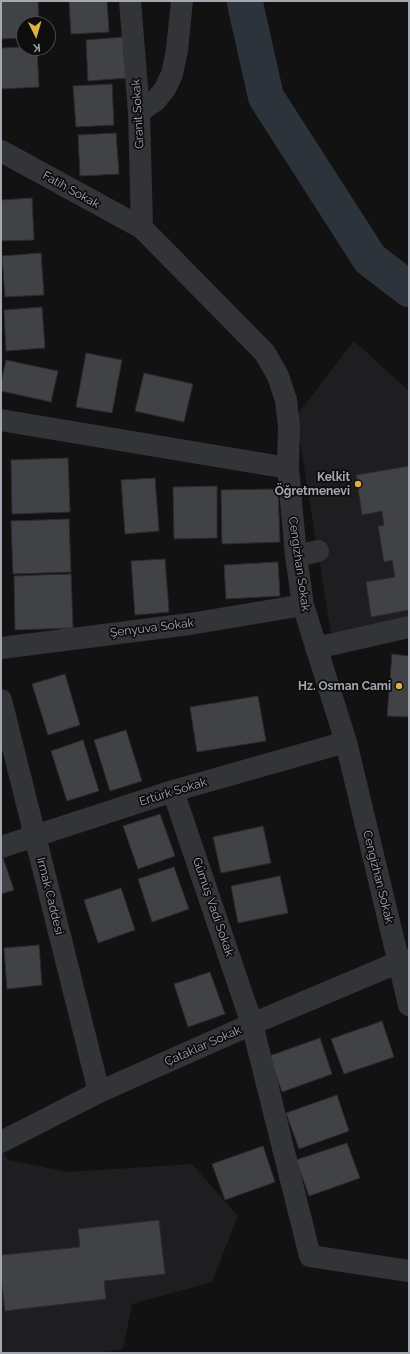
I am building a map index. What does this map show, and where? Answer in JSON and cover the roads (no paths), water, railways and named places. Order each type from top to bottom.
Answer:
[{"type":"street","name":"Granit Sokak","points":[[130,1],[139,112],[142,228]]},
{"type":"street","points":[[139,112],[155,100],[165,89],[172,74],[182,1]]},
{"type":"street","name":"Fatih Sokak","points":[[1,151],[142,228],[265,353],[278,376],[286,400],[290,427],[288,468]]},
{"type":"street","points":[[1,420],[288,468]]},
{"type":"street","name":"Cengizhan Sokak","points":[[288,468],[296,556],[303,605],[346,742],[404,961],[409,1005]]},
{"type":"street","points":[[296,556],[318,551]]},
{"type":"street","name":"Şenyuva Sokak","points":[[1,648],[190,624],[303,605]]},
{"type":"street","points":[[316,648],[409,627]]},
{"type":"street","name":"Irmak Caddesi","points":[[1,700],[99,1092]]},
{"type":"street","name":"Ertürk Sokak","points":[[1,848],[173,791],[346,742]]},
{"type":"street","name":"Gümüş Vadi Sokak","points":[[173,791],[252,1024],[310,1256],[409,1271]]},
{"type":"street","name":"Çataklar Sokak","points":[[1,1142],[99,1092],[252,1024],[404,961]]},
{"type":"waterway","points":[[245,1],[266,97],[370,259],[409,289]]},
{"type":"place","name":"Kelkit Öğretmenevi","points":[[358,484]]},
{"type":"place","name":"Hz. Osman Cami","points":[[399,686]]}]
